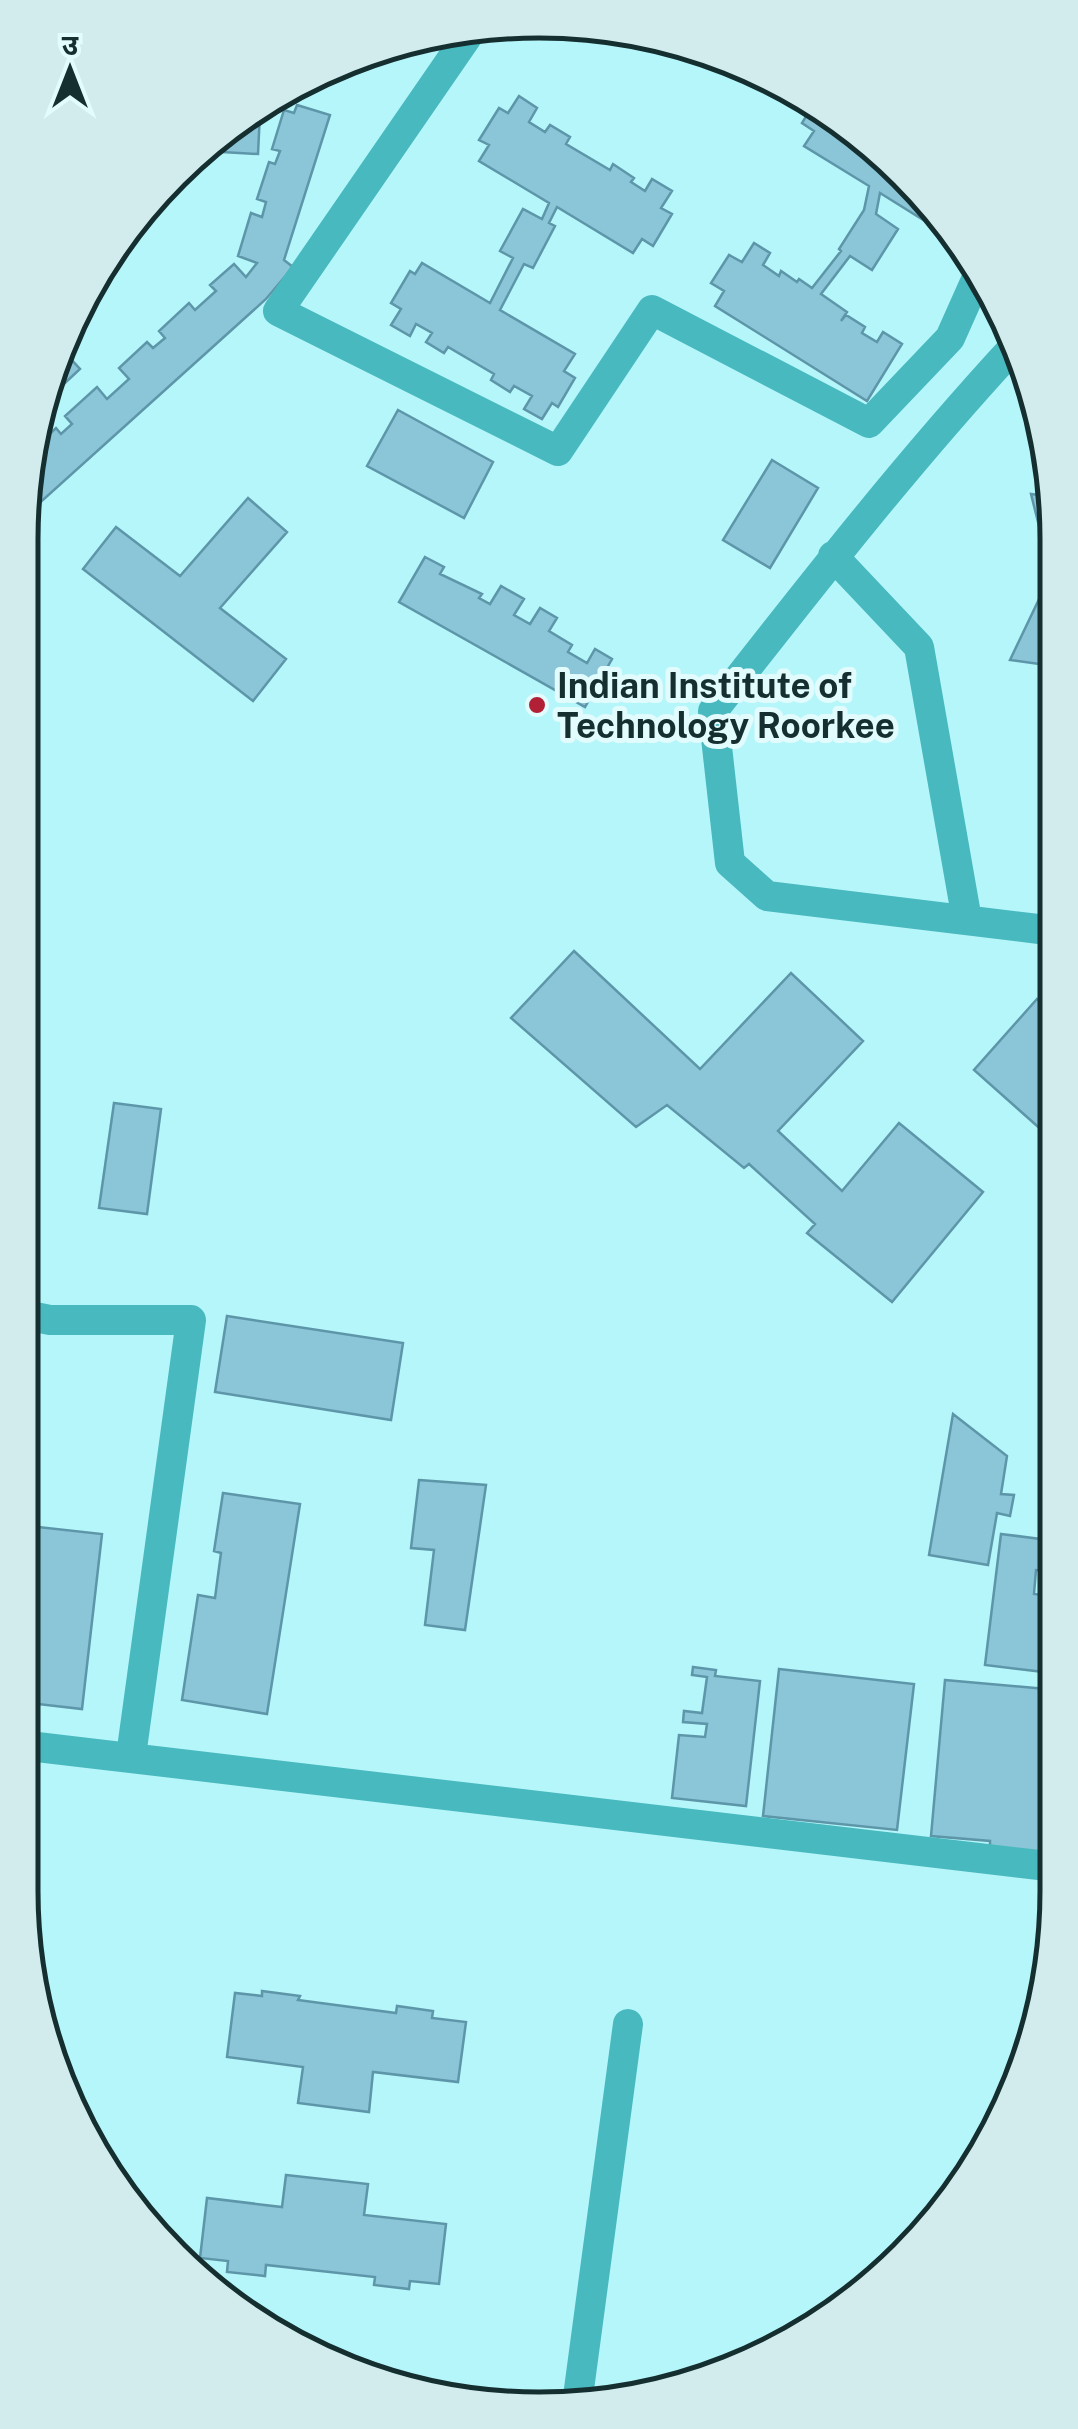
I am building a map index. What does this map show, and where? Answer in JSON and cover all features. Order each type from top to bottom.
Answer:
[{"type":"street","points":[[462,44],[278,311],[558,451],[652,310],[869,424],[950,338],[973,288]]},
{"type":"street","points":[[1005,356],[936,431],[714,712],[730,863],[767,896],[1040,928]]},
{"type":"street","points":[[834,556],[919,646],[966,920]]},
{"type":"street","points":[[38,1318],[190,1320],[131,1756]]},
{"type":"street","points":[[38,1746],[1039,1864]]},
{"type":"street","points":[[579,2389],[628,2024]]},
{"type":"building","points":[[519,96],[537,108],[529,122],[545,132],[550,125],[570,137],[566,144],[610,170],[613,164],[645,191],[652,179],[672,191],[661,208],[672,214],[653,246],[642,239],[633,253],[557,207],[549,223],[555,226],[533,268],[524,264],[500,310],[575,354],[564,371],[575,378],[558,407],[552,403],[542,419],[524,409],[532,396],[514,386],[510,392],[491,380],[494,374],[448,347],[444,353],[426,342],[432,333],[416,324],[410,336],[391,325],[401,309],[391,303],[410,271],[415,274],[422,263],[490,303],[513,258],[500,251],[523,209],[542,219],[549,203],[479,161],[489,145],[479,140],[499,108],[508,113]]},
{"type":"building","points":[[297,105],[330,115],[284,260],[293,267],[266,299],[39,503],[48,435],[56,428],[61,434],[72,424],[65,416],[97,387],[107,399],[129,379],[119,368],[147,342],[153,348],[165,338],[159,331],[189,303],[195,310],[216,291],[210,285],[234,264],[246,277],[257,263],[238,256],[251,213],[262,217],[266,202],[257,199],[269,162],[275,164],[280,151],[272,149],[284,110],[294,113]]},
{"type":"building","points":[[807,115],[844,141],[894,184],[928,223],[880,193],[876,214],[898,229],[872,270],[850,256],[821,294],[847,312],[841,321],[846,315],[865,327],[862,333],[877,342],[883,332],[902,344],[867,401],[715,306],[724,291],[711,283],[729,255],[742,262],[754,243],[770,253],[763,265],[779,276],[781,271],[812,288],[841,251],[864,210],[869,186],[804,146],[814,131],[802,123]]},
{"type":"building","points":[[260,122],[258,154],[220,152]]},
{"type":"building","points":[[71,359],[80,369],[62,386]]},
{"type":"building","points":[[398,410],[493,462],[464,518],[367,466]]},
{"type":"building","points":[[772,460],[818,488],[770,568],[723,540]]},
{"type":"building","points":[[1031,494],[1038,495],[1040,529]]},
{"type":"building","points":[[248,498],[287,532],[220,608],[286,659],[253,701],[83,569],[116,527],[180,576]]},
{"type":"building","points":[[425,557],[444,567],[440,574],[482,594],[479,598],[490,604],[501,586],[524,599],[514,615],[530,624],[540,608],[557,618],[549,631],[572,645],[568,652],[587,663],[595,649],[612,659],[585,707],[399,602]]},
{"type":"building","points":[[1040,597],[1040,664],[1010,660]]},
{"type":"building","points":[[574,951],[700,1069],[791,973],[863,1041],[778,1131],[842,1191],[899,1123],[983,1192],[892,1302],[807,1233],[815,1224],[749,1164],[744,1168],[667,1105],[636,1127],[511,1018]]},
{"type":"building","points":[[1037,999],[1040,1129],[974,1070]]},
{"type":"building","points":[[114,1103],[161,1109],[147,1214],[99,1208]]},
{"type":"building","points":[[227,1316],[403,1343],[391,1420],[215,1392]]},
{"type":"building","points":[[953,1414],[1007,1456],[1001,1494],[1014,1495],[1010,1516],[997,1513],[988,1565],[929,1555]]},
{"type":"building","points":[[419,1480],[486,1485],[465,1630],[425,1625],[434,1550],[411,1548]]},
{"type":"building","points":[[223,1493],[300,1504],[267,1714],[182,1700],[198,1595],[215,1598],[221,1553],[214,1551]]},
{"type":"building","points":[[38,1527],[102,1534],[82,1709],[38,1704]]},
{"type":"building","points":[[1001,1534],[1040,1539],[1040,1570],[1036,1570],[1034,1594],[1040,1595],[1040,1672],[985,1665]]},
{"type":"building","points":[[693,1667],[716,1670],[715,1676],[760,1681],[746,1806],[672,1798],[679,1735],[705,1737],[707,1724],[683,1722],[684,1711],[702,1713],[707,1677],[692,1675]]},
{"type":"building","points":[[779,1669],[914,1684],[897,1830],[763,1816]]},
{"type":"building","points":[[945,1680],[1040,1688],[1040,1855],[990,1851],[990,1841],[931,1836]]},
{"type":"building","points":[[262,1991],[300,1996],[298,2000],[396,2013],[397,2006],[433,2011],[432,2018],[466,2022],[458,2082],[373,2072],[369,2112],[298,2103],[303,2067],[227,2057],[235,1993],[262,1996]]},
{"type":"building","points":[[286,2175],[368,2184],[364,2215],[446,2224],[439,2284],[410,2281],[409,2289],[374,2285],[375,2277],[266,2265],[265,2276],[227,2272],[228,2261],[200,2258],[207,2198],[282,2207]]},
{"type":"place","name":"Indian Institute of Technology Roorkee","points":[[537,705]]}]
